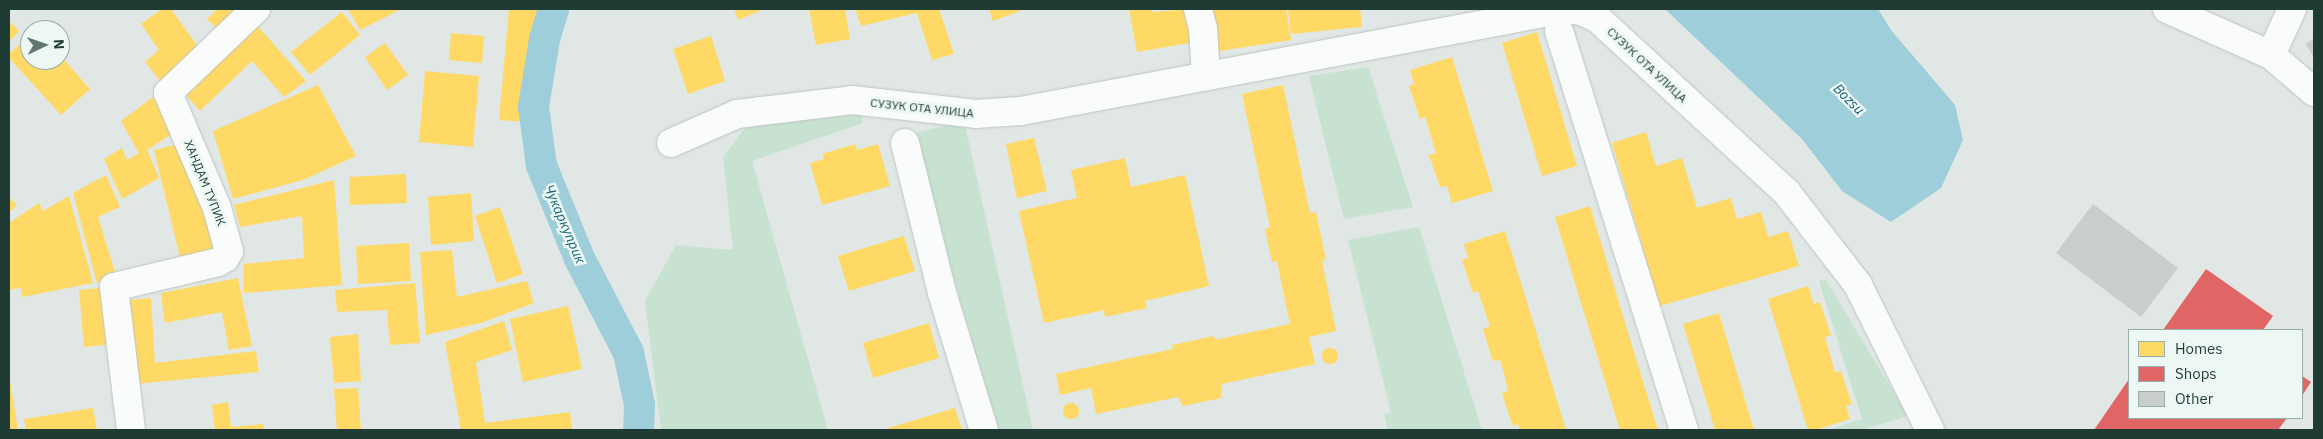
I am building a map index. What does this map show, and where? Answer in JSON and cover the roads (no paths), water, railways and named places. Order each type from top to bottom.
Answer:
[{"type":"street","name":"ХАНДАМ ТУПИК","points":[[131,430],[114,287],[218,262],[225,258],[229,251],[217,208],[168,92],[256,9]]},
{"type":"street","points":[[1198,9],[1203,29],[1206,76]]},
{"type":"street","points":[[2167,9],[2271,55],[2314,92]]},
{"type":"street","points":[[2271,55],[2292,9]]},
{"type":"street","name":"СУЗУК ОТА УЛИЦА","points":[[671,143],[737,114],[852,100],[976,114],[1021,111],[1565,10],[1581,11],[1597,18],[1786,194],[1858,285],[1930,430]]},
{"type":"street","points":[[1559,31],[1684,430]]},
{"type":"street","points":[[906,143],[942,293],[984,430]]},
{"type":"water","name":"Bozsu","points":[[1665,9],[1878,9],[1891,30],[1955,105],[1963,140],[1941,188],[1891,222],[1842,191],[1802,139]]},
{"type":"waterway","name":"Чукаркуприк","points":[[553,9],[544,39],[533,106],[541,165],[579,258],[628,352],[639,404],[638,430]]}]
